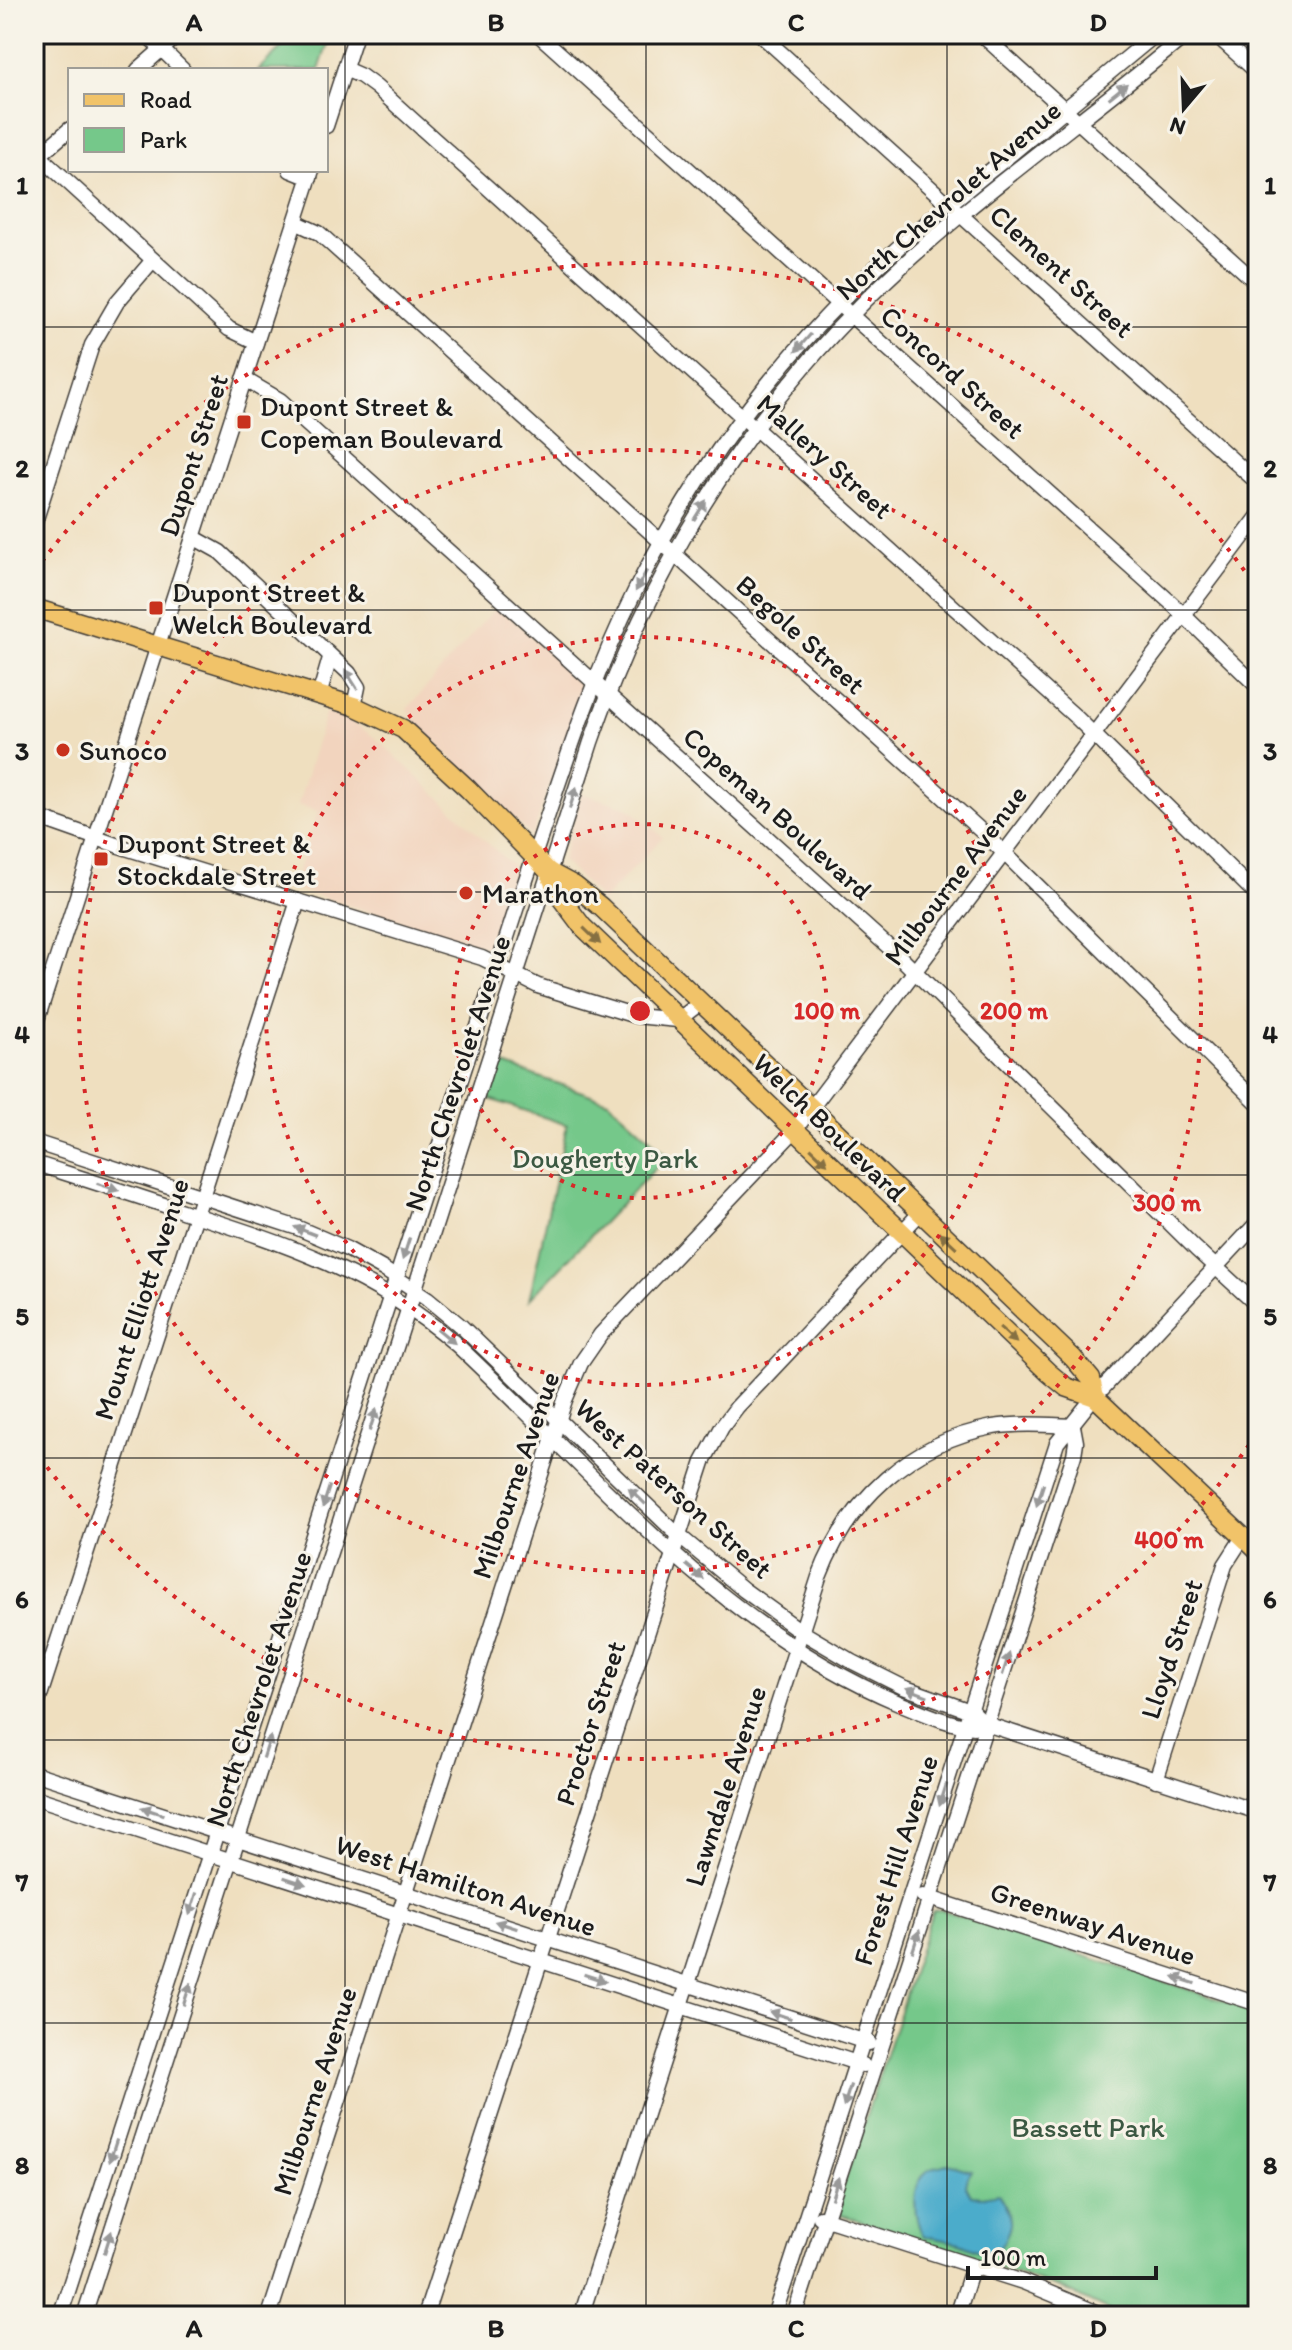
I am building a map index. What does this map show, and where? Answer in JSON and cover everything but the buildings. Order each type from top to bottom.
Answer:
[{"type":"main road","name":"Welch Boulevard","points":[[34,608],[354,706],[389,721],[411,735],[549,872],[593,900],[1080,1365],[1091,1379],[1095,1397]]},
{"type":"main road","name":"Welch Boulevard","points":[[549,872],[558,894],[582,926],[901,1234],[1057,1380],[1095,1397],[1258,1551]]},
{"type":"street","points":[[146,34],[181,68]]},
{"type":"street","points":[[140,68],[179,34]]},
{"type":"street","points":[[328,120],[356,34]]},
{"type":"street","name":"Concord Street","points":[[538,34],[1183,615],[1258,687]]},
{"type":"street","name":"Clement Street","points":[[760,34],[1258,483]]},
{"type":"street","points":[[981,34],[1258,284]]},
{"type":"street","name":"North Chevrolet Avenue","points":[[60,2316],[534,856],[594,683],[628,605],[661,542],[742,417],[838,304],[895,249],[1156,34]]},
{"type":"street","name":"North Chevrolet Avenue","points":[[84,2316],[549,872],[608,695],[645,611],[674,554],[717,484],[805,367],[851,316],[908,261],[1187,34]]},
{"type":"street","points":[[1215,34],[1258,73]]},
{"type":"street","name":"Mallery Street","points":[[345,69],[376,87],[1094,734],[1258,896]]},
{"type":"street","points":[[68,131],[36,156],[235,334],[256,342]]},
{"type":"street","name":"Dupont Street","points":[[34,1029],[39,998],[96,837],[311,174]]},
{"type":"street","name":"Begole Street","points":[[295,222],[319,233],[1004,853],[1258,1103]]},
{"type":"street","points":[[34,525],[92,345],[117,302],[153,260]]},
{"type":"street","name":"Copeman Boulevard","points":[[244,379],[268,391],[286,405],[914,972],[1258,1306]]},
{"type":"street","name":"Milbourne Avenue","points":[[269,2316],[577,1371],[601,1334],[794,1131],[1258,517]]},
{"type":"street","points":[[193,537],[220,552],[330,658],[343,666],[356,682],[358,692],[354,706]]},
{"type":"street","points":[[319,696],[330,658]]},
{"type":"street","points":[[34,816],[482,958],[538,986],[630,1014],[678,1020],[700,1003]]},
{"type":"street","name":"Mount Elliott Avenue","points":[[34,1714],[298,901]]},
{"type":"street","name":"West Paterson Street","points":[[34,1142],[314,1234],[397,1277],[462,1327],[678,1535],[744,1590],[802,1632],[888,1680],[970,1711],[986,1724],[1258,1812]]},
{"type":"street","name":"West Paterson Street","points":[[34,1163],[307,1252],[391,1296],[457,1345],[672,1552],[726,1598],[797,1649],[881,1695],[966,1726],[986,1724]]},
{"type":"street","name":"Proctor Street","points":[[425,2316],[703,1462],[731,1414],[920,1213]]},
{"type":"street","name":"Forest Hill Avenue","points":[[774,2316],[1055,1449],[1064,1433],[1095,1397],[1258,1222]]},
{"type":"street","name":"Lawndale Avenue","points":[[581,2316],[823,1566],[837,1537],[861,1503],[890,1474],[935,1446],[980,1430],[1019,1425],[1073,1426]]},
{"type":"street","name":"Forest Hill Avenue","points":[[794,2316],[1074,1455],[1076,1442],[1073,1426]]},
{"type":"street","name":"Lloyd Street","points":[[1156,1780],[1225,1565],[1243,1537]]},
{"type":"street","points":[[301,1571],[322,1578]]},
{"type":"street","name":"West Hamilton Avenue","points":[[34,1773],[881,2047]]},
{"type":"street","name":"West Hamilton Avenue","points":[[34,1797],[874,2069]]},
{"type":"street","name":"Greenway Avenue","points":[[912,1892],[1258,2004]]},
{"type":"street","points":[[130,2097],[152,2104]]},
{"type":"street","points":[[808,2213],[973,2266],[1065,2298],[1105,2316]]},
{"type":"street","points":[[957,2316],[973,2266]]},
{"type":"shaded area","points":[[497,606],[585,684],[532,836],[416,724],[407,709]]},
{"type":"shaded area","points":[[326,711],[350,720],[378,740],[522,875],[496,950],[292,888],[318,811],[298,805]]},
{"type":"shaded area","points":[[581,793],[629,808],[663,837],[602,901],[562,860]]},
{"type":"green space","points":[[274,34],[331,34],[320,68],[260,68],[284,45]]},
{"type":"green space","name":"Dougherty Park","points":[[496,1062],[608,1101],[668,1155],[529,1300],[567,1125],[484,1097]]},
{"type":"green space","name":"Bassett Park","points":[[935,1910],[943,1910],[1258,2012],[1258,2316],[1120,2316],[1060,2288],[839,2214],[837,2206]]},
{"type":"water","points":[[948,2164],[972,2171],[966,2186],[971,2196],[998,2194],[1003,2202],[1010,2227],[999,2249],[984,2253],[960,2243],[924,2236],[917,2221],[915,2202],[919,2183],[929,2170]]},
{"type":"place","name":"Dupont Street & Copeman Boulevard","points":[[244,422]]},
{"type":"place","name":"Dupont Street & Welch Boulevard","points":[[156,608]]},
{"type":"place","name":"Sunoco","points":[[63,750]]},
{"type":"place","name":"Dupont Street & Stockdale Street","points":[[101,859]]},
{"type":"place","name":"Marathon","points":[[466,893]]}]
